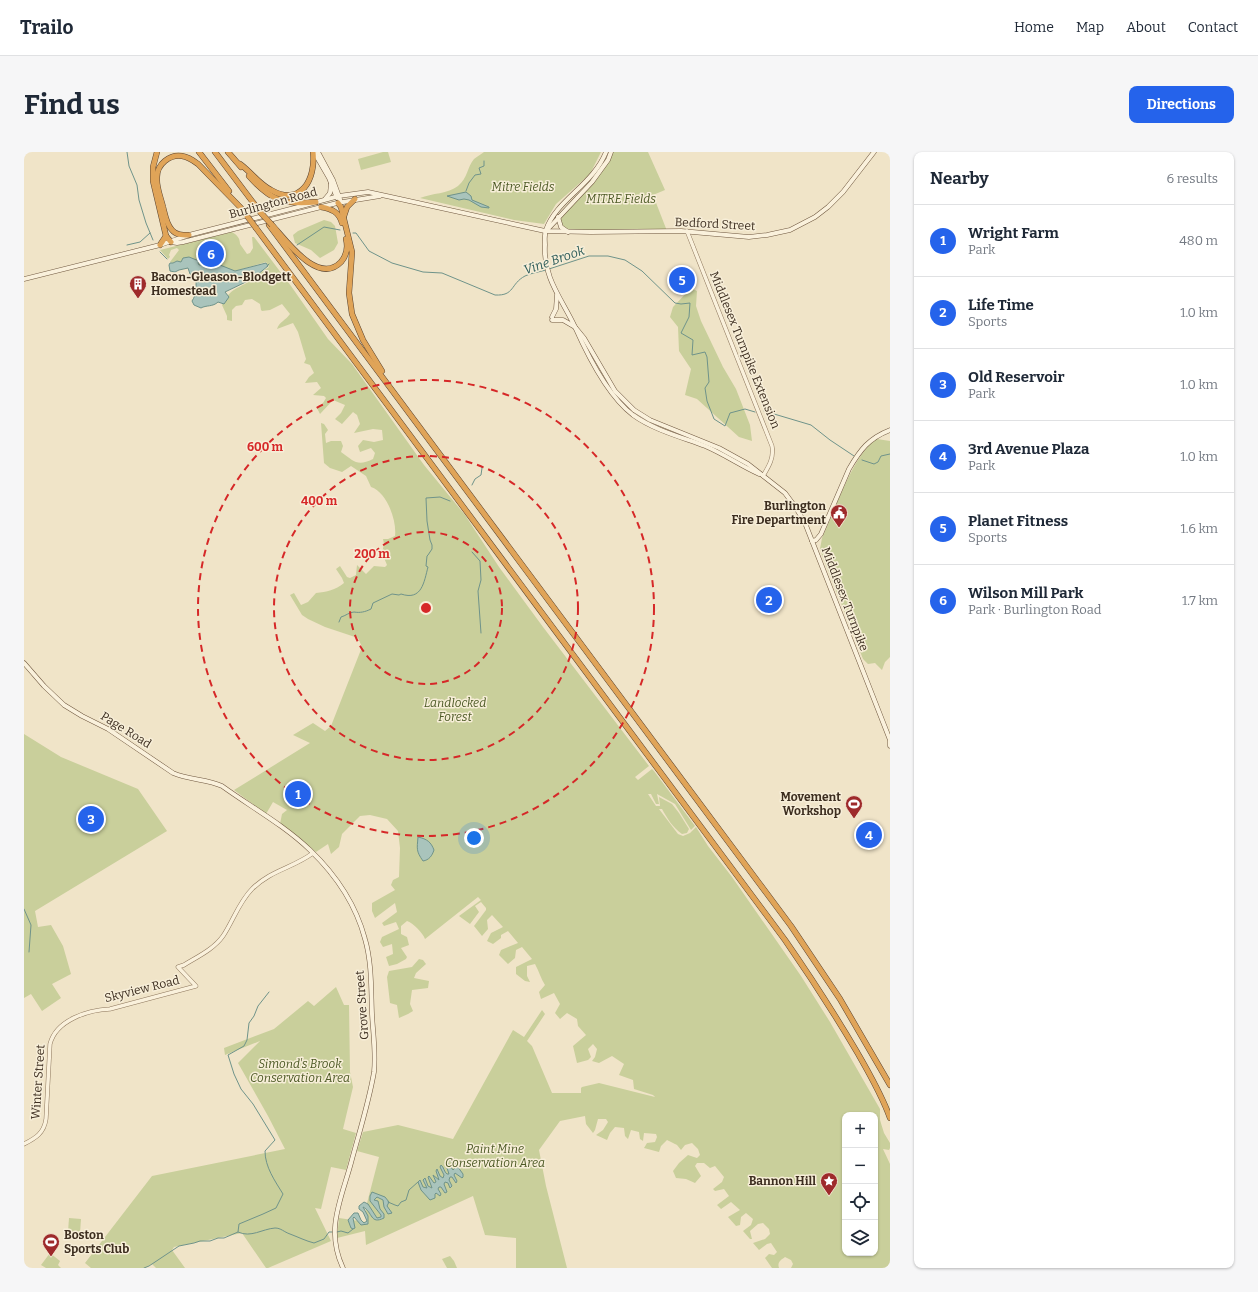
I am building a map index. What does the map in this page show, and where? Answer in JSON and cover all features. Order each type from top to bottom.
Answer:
[{"type":"highway","points":[[157,152],[153,167],[152,181],[166,236],[171,242]]},
{"type":"highway","points":[[199,152],[785,940],[843,1029],[890,1113]]},
{"type":"highway","points":[[215,152],[260,213],[305,261],[322,268],[333,267],[343,260],[346,254],[347,243],[338,214],[334,211],[321,207]]},
{"type":"highway","points":[[228,152],[269,190],[280,194],[289,195],[302,190],[310,180],[313,169],[313,152]]},
{"type":"highway","points":[[171,242],[157,183],[159,169],[166,160],[176,156],[187,157],[198,164],[243,210]]},
{"type":"highway","points":[[240,164],[259,188],[273,198],[296,204],[316,202]]},
{"type":"highway","points":[[344,219],[347,207],[355,200]]},
{"type":"highway","points":[[340,203],[352,252],[349,293],[352,314],[363,340],[397,396]]},
{"type":"highway","points":[[271,225],[791,926],[843,1003],[890,1085]]},
{"type":"highway","points":[[168,226],[176,233],[189,234]]},
{"type":"highway","points":[[160,246],[166,236]]},
{"type":"highway","points":[[886,1107],[890,1118]]},
{"type":"main road","points":[[313,152],[338,196]]},
{"type":"main road","points":[[318,152],[333,180],[340,203]]},
{"type":"main road","name":"Middlesex Turnpike","points":[[606,152],[600,165],[589,179],[555,213],[545,231],[544,251],[546,265],[557,294],[575,327],[580,341],[609,389],[618,401],[631,413],[648,424],[718,452],[763,476],[781,489],[794,504],[801,515],[812,541],[890,740],[890,746]]},
{"type":"main road","points":[[545,231],[553,225],[558,217],[592,182],[608,160],[611,152]]},
{"type":"main road","name":"Bedford Street","points":[[545,231],[687,231],[749,237],[778,233],[790,230],[815,217],[837,199],[848,187],[874,152]]},
{"type":"main road","points":[[325,200],[330,193],[331,184]]},
{"type":"main road","name":"Burlington Road","points":[[24,279],[160,246],[189,234],[338,196],[368,192],[545,231]]},
{"type":"main road","name":"Burlington Road","points":[[171,242],[183,242],[321,207],[382,196]]},
{"type":"main road","points":[[558,217],[561,227],[568,232]]},
{"type":"main road","points":[[557,294],[556,309],[552,319],[563,320],[575,327]]},
{"type":"main road","points":[[812,541],[818,538],[821,534],[849,469],[855,459],[873,438],[890,430]]},
{"type":"main road","name":"Page Road","points":[[24,663],[56,698],[72,710],[108,729],[173,773],[189,779],[217,784],[231,792]]},
{"type":"main road","name":"Grove Street","points":[[231,792],[297,838],[331,873],[343,890],[360,924],[366,944],[375,1053],[374,1070],[334,1229],[335,1244],[343,1268]]},
{"type":"street","name":"Middlesex Turnpike Extension","points":[[687,231],[772,446],[773,454],[771,461],[763,476]]},
{"type":"street","name":"Skyview Road","points":[[93,1011],[110,1009],[196,986],[178,967],[184,966],[218,941],[227,929],[242,902],[253,888],[277,871],[300,862],[313,853]]},
{"type":"street","name":"Winter Street","points":[[24,1144],[39,1136],[43,1130],[45,1122],[49,1052],[52,1037],[61,1026],[93,1011]]},
{"type":"green space","points":[[388,152],[391,162],[361,170],[358,159]]},
{"type":"green space","name":"Mitre Fields","points":[[484,152],[601,152],[590,174],[556,204],[544,224],[514,220],[420,198],[454,189],[464,180],[474,159]]},
{"type":"green space","name":"MITRE Fields","points":[[611,152],[648,152],[665,190],[653,195],[667,231],[568,232],[561,227],[558,217],[592,182]]},
{"type":"green space","points":[[324,220],[331,222],[335,226],[338,243],[334,250],[320,258],[311,250],[295,243],[293,235],[298,231]]},
{"type":"green space","name":"Landlocked Forest","points":[[232,232],[238,237],[240,244],[247,254],[250,253],[253,248],[252,237],[254,237],[328,339],[352,364],[424,465],[465,515],[499,567],[649,766],[635,777],[638,780],[652,769],[695,826],[691,830],[675,804],[657,794],[659,804],[656,804],[651,794],[648,794],[656,806],[660,806],[659,797],[672,804],[689,829],[687,833],[682,834],[679,832],[670,823],[662,809],[659,809],[678,834],[683,836],[690,833],[696,827],[708,846],[732,877],[801,976],[830,1022],[880,1109],[880,1120],[884,1133],[890,1143],[889,1150],[883,1149],[890,1164],[890,1268],[791,1268],[793,1264],[791,1260],[785,1257],[779,1263],[779,1268],[772,1268],[765,1258],[769,1254],[774,1255],[777,1252],[771,1243],[759,1250],[753,1243],[765,1239],[770,1234],[769,1229],[763,1223],[758,1224],[750,1231],[752,1239],[750,1239],[743,1231],[751,1225],[753,1219],[746,1213],[741,1217],[740,1225],[736,1226],[728,1217],[740,1210],[731,1202],[721,1209],[717,1205],[729,1196],[724,1189],[715,1191],[713,1189],[722,1182],[724,1177],[715,1166],[710,1168],[704,1163],[697,1163],[695,1166],[701,1176],[695,1183],[686,1179],[676,1178],[673,1171],[679,1163],[688,1155],[697,1158],[700,1155],[698,1149],[692,1143],[685,1145],[681,1150],[677,1145],[667,1140],[661,1146],[659,1152],[644,1148],[647,1143],[655,1142],[657,1137],[656,1134],[644,1133],[643,1141],[640,1139],[639,1132],[631,1130],[628,1139],[625,1136],[624,1128],[615,1127],[607,1140],[596,1135],[603,1130],[608,1122],[606,1119],[598,1119],[593,1133],[586,1124],[585,1116],[560,1121],[539,1150],[546,1186],[567,1268],[516,1268],[516,1238],[485,1235],[473,1196],[366,1245],[365,1231],[337,1238],[339,1218],[366,1222],[366,1207],[379,1157],[357,1151],[363,1132],[398,1125],[453,1139],[513,1030],[524,1037],[542,1010],[545,1014],[527,1041],[532,1046],[552,1093],[581,1093],[582,1087],[599,1083],[655,1097],[634,1089],[633,1080],[619,1075],[624,1064],[612,1056],[599,1063],[592,1061],[595,1057],[597,1049],[593,1044],[588,1049],[591,1057],[588,1060],[577,1063],[573,1046],[586,1035],[578,1026],[577,1019],[567,1013],[560,1019],[555,1013],[560,1004],[554,993],[541,999],[539,992],[545,985],[535,964],[527,966],[527,976],[530,982],[525,981],[516,974],[516,967],[532,959],[522,947],[516,950],[515,958],[508,964],[499,955],[501,950],[518,943],[508,931],[501,935],[501,938],[493,944],[487,941],[491,933],[503,927],[492,915],[487,920],[488,929],[482,936],[474,926],[486,910],[481,902],[475,906],[479,912],[470,924],[459,916],[481,900],[478,897],[425,939],[418,928],[407,921],[401,926],[401,934],[407,937],[409,945],[401,948],[407,957],[397,964],[389,966],[386,957],[393,954],[392,944],[383,947],[380,942],[382,937],[399,929],[396,922],[384,926],[382,923],[397,912],[395,903],[375,918],[372,911],[372,903],[395,890],[391,885],[393,880],[399,877],[400,848],[398,831],[387,819],[370,815],[360,816],[342,834],[339,847],[331,854],[328,844],[316,852],[280,824],[282,814],[287,810],[273,802],[266,814],[234,790],[310,743],[293,735],[313,723],[325,731],[331,726],[362,647],[358,638],[325,627],[302,615],[290,595],[294,593],[301,605],[308,602],[316,593],[334,589],[344,583],[336,569],[340,566],[347,577],[350,578],[356,575],[357,565],[366,574],[374,566],[385,567],[387,565],[382,553],[384,544],[383,539],[388,539],[395,536],[395,530],[393,515],[390,508],[382,495],[371,487],[366,476],[351,466],[342,472],[330,468],[324,463],[321,423],[324,424],[328,430],[325,434],[326,443],[331,441],[341,441],[343,446],[341,452],[359,463],[373,459],[375,453],[371,448],[360,452],[358,446],[363,440],[374,442],[383,440],[382,430],[373,429],[354,433],[360,424],[357,415],[353,412],[342,424],[335,419],[341,413],[345,405],[333,400],[320,414],[317,408],[326,398],[324,396],[313,395],[321,388],[317,382],[305,383],[314,373],[310,365],[304,363],[306,359],[298,332],[293,323],[277,329],[290,314],[282,304],[270,310],[262,311],[260,304],[252,299],[245,300],[242,305],[236,306],[232,310],[232,321],[227,320],[227,316],[222,305],[225,299],[234,290],[250,281],[269,267],[266,262],[235,271],[210,263],[199,265],[199,262],[177,261],[172,263],[170,262],[179,250],[177,248],[171,250],[169,255],[170,257],[168,259],[160,250]]},
{"type":"green space","points":[[691,288],[697,291],[696,306],[701,321],[723,367],[736,389],[750,425],[752,441],[739,437],[697,399],[685,395],[691,369],[679,351],[678,327],[670,317],[673,307]]},
{"type":"green space","points":[[877,439],[890,441],[890,657],[885,662],[882,670],[875,663],[868,664],[863,659],[820,549],[822,538],[845,484],[860,456]]},
{"type":"green space","points":[[24,734],[61,757],[138,789],[167,831],[35,911],[38,927],[51,925],[63,946],[71,974],[52,984],[61,998],[42,1011],[31,994],[24,998]]},
{"type":"green space","points":[[869,827],[876,841],[870,844],[863,830]]},
{"type":"green space","points":[[419,959],[423,960],[426,964],[416,973],[414,978],[429,981],[428,988],[412,990],[410,1004],[413,1011],[399,1018],[397,1005],[390,1003],[387,977],[389,971],[412,967]]},
{"type":"green space","name":"Simond's Brook Conservation Area","points":[[336,987],[344,1005],[349,1005],[350,1072],[353,1087],[343,1129],[356,1133],[346,1170],[331,1167],[321,1209],[315,1208],[331,1241],[268,1268],[266,1268],[242,1233],[174,1247],[172,1250],[185,1268],[156,1268],[152,1264],[145,1268],[91,1268],[85,1263],[152,1176],[285,1149],[238,1063],[260,1041],[225,1055],[224,1048],[274,1029],[308,1001],[314,1006]]},
{"type":"green space","points":[[69,1218],[81,1219],[80,1233],[68,1232]]},
{"type":"green space","name":"Boston Sports Club","points":[[50,1253],[60,1261],[58,1265],[61,1268],[46,1268],[41,1265]]},
{"type":"green space","points":[[450,1256],[457,1268],[447,1268],[442,1259]]},
{"type":"water","points":[[466,192],[471,196],[472,200],[489,208],[481,207],[469,200],[459,200],[447,196]]},
{"type":"water","points":[[189,257],[199,261],[199,265],[215,263],[235,271],[266,263],[268,266],[252,279],[225,292],[229,297],[224,304],[218,302],[214,305],[201,308],[194,305],[192,301],[196,287],[196,277],[190,274],[188,268],[175,272],[170,271],[170,263],[177,261],[181,262],[183,258]]},
{"type":"water","points":[[418,837],[428,841],[434,850],[427,860],[423,861],[419,855],[417,847]]},
{"type":"water","points":[[452,1159],[463,1174],[463,1177],[462,1178],[455,1173],[456,1183],[452,1177],[450,1177],[449,1180],[452,1186],[450,1188],[448,1183],[445,1182],[444,1184],[447,1192],[445,1193],[441,1187],[439,1187],[438,1189],[441,1194],[440,1196],[436,1193],[435,1198],[430,1200],[421,1190],[418,1182],[420,1180],[423,1187],[427,1188],[423,1180],[425,1178],[428,1186],[432,1188],[428,1177],[429,1176],[434,1183],[436,1182],[433,1175],[439,1180],[436,1171],[437,1169],[440,1176],[443,1178],[444,1175],[440,1167],[441,1165],[446,1173],[449,1174],[445,1162],[447,1162],[453,1170],[455,1168],[450,1160]]},
{"type":"water","points":[[372,1192],[385,1197],[389,1202],[387,1206],[392,1213],[388,1214],[384,1207],[383,1200],[377,1197],[374,1200],[378,1201],[380,1209],[384,1214],[384,1218],[379,1220],[374,1219],[363,1207],[368,1216],[368,1224],[361,1225],[354,1217],[355,1228],[351,1228],[348,1220],[354,1213],[358,1213],[364,1223],[367,1221],[363,1212],[359,1209],[359,1206],[364,1202],[368,1204],[377,1218],[381,1217],[370,1201]]},
{"type":"waterway","name":"Vine Brook","points":[[127,152],[129,166],[137,185],[139,200],[153,240]]},
{"type":"waterway","points":[[466,191],[469,183],[475,175],[481,174],[479,168],[484,166],[484,161]]},
{"type":"waterway","name":"Vine Brook","points":[[297,245],[324,227],[340,230]]},
{"type":"waterway","points":[[127,245],[140,242],[150,233]]},
{"type":"waterway","name":"Vine Brook","points":[[353,233],[356,233],[369,251],[392,263],[423,272],[442,273],[495,295],[506,294],[520,279],[532,273],[546,270]]},
{"type":"waterway","name":"Vine Brook","points":[[160,252],[167,259]]},
{"type":"waterway","name":"Vine Brook","points":[[549,269],[589,256],[608,256],[625,260],[642,271],[675,303],[690,303],[689,317],[681,333],[693,340],[692,355],[705,352],[707,357],[709,382],[705,388],[707,401],[714,419],[725,426],[730,413],[745,409],[755,412]]},
{"type":"waterway","name":"Vine Brook","points":[[764,411],[811,425],[854,456]]},
{"type":"waterway","name":"Vine Brook","points":[[862,460],[874,464],[878,462],[881,456],[890,454]]},
{"type":"waterway","points":[[472,485],[475,479],[481,475],[481,466]]},
{"type":"waterway","points":[[339,622],[341,617],[352,612],[365,612],[371,609],[373,603],[392,594],[414,595],[421,589],[428,567],[426,566],[427,556],[432,549],[427,521],[426,498],[440,497],[450,501]]},
{"type":"waterway","points":[[472,552],[480,561],[481,580],[478,591],[481,633]]},
{"type":"waterway","points":[[24,909],[31,925],[29,952]]},
{"type":"waterway","points":[[238,1232],[239,1224],[276,1208],[283,1194],[271,1174],[265,1157],[265,1151],[275,1140],[253,1104],[241,1089],[228,1055],[244,1046],[247,1040],[249,1023],[258,1006],[269,992]]},
{"type":"waterway","points":[[388,1202],[398,1206],[401,1202],[406,1200],[409,1190],[418,1182]]},
{"type":"waterway","points":[[144,1268],[179,1246],[200,1241],[210,1241],[218,1238],[224,1238],[238,1232],[243,1234],[252,1234],[277,1228],[314,1243],[324,1239],[329,1232],[332,1232]]},
{"type":"waterway","points":[[337,1232],[341,1231],[348,1233],[353,1229]]},
{"type":"place","name":"Wilson Mill Park","points":[[211,254]]},
{"type":"place","name":"Planet Fitness","points":[[682,280]]},
{"type":"place","name":"Bacon-Gleason-Blodgett Homestead","points":[[138,299]]},
{"type":"place","name":"Burlington Fire Department","points":[[839,528]]},
{"type":"place","name":"Life Time","points":[[769,600]]},
{"type":"place","name":"Wright Farm","points":[[298,794]]},
{"type":"place","name":"Old Reservoir","points":[[91,819]]},
{"type":"place","name":"Movement Workshop","points":[[854,819]]},
{"type":"place","name":"3rd Avenue Plaza","points":[[869,835]]},
{"type":"place","name":"Bannon Hill","points":[[829,1196]]},
{"type":"place","name":"Boston Sports Club","points":[[51,1257]]},
{"type":"park label","name":"Paint Mine Conservation Area","points":[[495,1156]]}]
